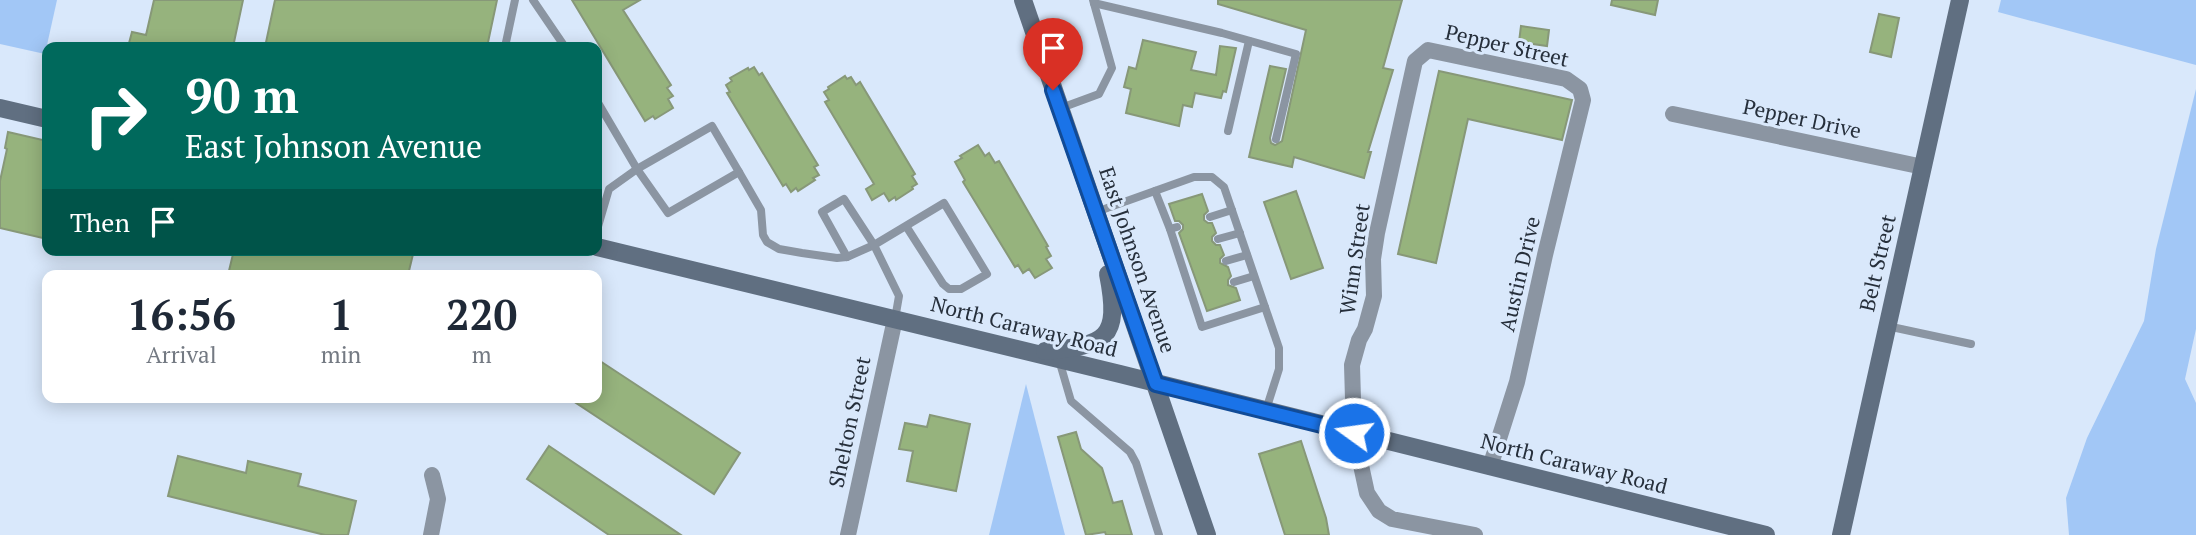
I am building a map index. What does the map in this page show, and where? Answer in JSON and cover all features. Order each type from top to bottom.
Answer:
[{"type":"street","name":"East Johnson Avenue","points":[[1023,0],[1208,535]]},
{"type":"street","name":"Belt Street","points":[[1840,535],[1960,0]]},
{"type":"street","name":"Pepper Street","points":[[1423,52],[1433,49],[1566,79],[1580,89]]},
{"type":"street","name":"Winn Street","points":[[1423,52],[1415,61],[1377,233],[1373,259],[1374,296],[1352,365],[1354,433],[1367,493],[1379,511],[1392,519],[1475,535]]},
{"type":"street","name":"Austin Drive","points":[[1490,467],[1517,382],[1545,255],[1571,156],[1583,100],[1580,89]]},
{"type":"street","points":[[0,108],[42,118]]},
{"type":"street","name":"Pepper Drive","points":[[1673,114],[1923,167]]},
{"type":"street","points":[[1028,353],[1083,347],[1100,338],[1111,323],[1114,303],[1096,212]]},
{"type":"street","name":"North Caraway Road","points":[[602,248],[1354,433],[1747,533],[1766,535]]},
{"type":"street","name":"Shelton Street","points":[[848,535],[895,319]]},
{"type":"street","points":[[431,535],[438,499],[432,475]]},
{"type":"lane","points":[[506,42],[514,0]]},
{"type":"lane","points":[[533,0],[562,42]]},
{"type":"lane","points":[[1060,108],[1099,94],[1112,68],[1094,1],[1296,54],[1276,139]]},
{"type":"lane","points":[[1228,131],[1249,41]]},
{"type":"lane","points":[[602,110],[637,170],[668,213],[739,172]]},
{"type":"lane","points":[[602,213],[609,189],[712,126],[761,210],[763,235],[771,246],[802,253],[847,257],[874,245],[944,203],[987,274],[961,289],[949,289],[943,284],[906,226]]},
{"type":"lane","points":[[1096,212],[1194,177],[1212,177],[1224,187],[1279,348],[1279,369],[1265,411]]},
{"type":"lane","points":[[1155,191],[1182,252],[1197,297],[1202,327],[1265,307]]},
{"type":"lane","points":[[847,257],[822,212],[844,199],[874,245],[899,296],[895,319]]},
{"type":"lane","points":[[1210,217],[1232,210]]},
{"type":"lane","points":[[1218,239],[1240,233]]},
{"type":"lane","points":[[1226,261],[1247,255]]},
{"type":"lane","points":[[1234,282],[1254,276]]},
{"type":"lane","points":[[1887,326],[1971,344]]},
{"type":"lane","points":[[1059,360],[1071,401],[1130,452],[1160,535]]},
{"type":"shaded area","points":[[0,0],[57,0],[48,42],[42,42],[42,53],[0,44]]},
{"type":"shaded area","points":[[2001,0],[2196,0],[2196,65],[1998,12]]},
{"type":"shaded area","points":[[2196,89],[2196,329],[2185,379],[2196,403],[2196,535],[2069,535],[2066,498],[2087,438],[2144,321],[2156,249]]},
{"type":"shaded area","points":[[1026,384],[1065,535],[989,535]]},
{"type":"building","points":[[154,0],[243,0],[234,42],[129,42],[132,32],[146,35]]},
{"type":"building","points":[[275,0],[497,0],[488,42],[266,42]]},
{"type":"building","points":[[572,0],[640,0],[623,10],[671,85],[667,88],[673,96],[668,99],[673,108],[655,119],[653,116],[645,121],[602,50],[602,42],[597,42]]},
{"type":"building","points":[[1218,0],[1402,0],[1383,68],[1393,70],[1368,152],[1371,152],[1364,178],[1294,157],[1292,167],[1249,157],[1270,66],[1286,69],[1270,138],[1275,145],[1282,141],[1306,30],[1218,4]]},
{"type":"building","points":[[1612,0],[1658,0],[1655,15],[1611,5]]},
{"type":"building","points":[[1879,14],[1899,18],[1891,57],[1870,52]]},
{"type":"building","points":[[1521,26],[1549,30],[1547,46],[1519,42]]},
{"type":"building","points":[[1143,40],[1196,52],[1191,70],[1216,75],[1220,46],[1236,48],[1226,92],[1223,91],[1221,98],[1195,93],[1192,107],[1183,105],[1179,126],[1126,113],[1131,89],[1124,87],[1129,67],[1136,69]]},
{"type":"building","points":[[754,67],[759,75],[762,73],[818,165],[814,167],[819,175],[798,191],[796,188],[791,192],[786,184],[783,186],[727,93],[730,92],[726,85],[732,81],[730,78]]},
{"type":"building","points":[[1439,71],[1572,100],[1562,140],[1468,119],[1436,263],[1398,254]]},
{"type":"building","points":[[845,76],[847,79],[851,77],[856,85],[860,82],[915,174],[912,176],[917,184],[896,200],[895,197],[889,201],[884,193],[872,200],[866,189],[874,184],[825,102],[829,100],[824,92]]},
{"type":"building","points":[[8,132],[42,140],[42,238],[0,228],[0,181],[7,149]]},
{"type":"building","points":[[978,145],[985,156],[989,153],[995,163],[999,161],[1048,246],[1046,247],[1051,256],[1046,259],[1052,268],[1035,278],[1029,269],[1023,273],[1018,265],[1015,267],[963,182],[965,180],[955,162]]},
{"type":"building","points":[[1296,191],[1323,268],[1291,279],[1264,202]]},
{"type":"building","points":[[1202,194],[1208,211],[1204,220],[1212,223],[1216,233],[1212,241],[1220,245],[1224,255],[1220,263],[1228,267],[1231,276],[1228,285],[1236,288],[1240,300],[1207,311],[1179,233],[1183,225],[1175,221],[1169,204]]},
{"type":"building","points":[[233,256],[413,256],[409,270],[229,270]]},
{"type":"building","points":[[602,362],[740,453],[714,494],[576,403],[602,403]]},
{"type":"building","points":[[930,415],[970,424],[956,491],[907,481],[913,451],[899,449],[905,423],[927,427]]},
{"type":"building","points":[[1076,432],[1081,449],[1102,468],[1113,503],[1122,501],[1132,535],[1106,535],[1105,532],[1086,535],[1058,437]]},
{"type":"building","points":[[1301,441],[1329,535],[1285,535],[1259,454]]},
{"type":"building","points":[[549,446],[681,535],[609,535],[527,479]]},
{"type":"building","points":[[178,456],[246,473],[248,461],[301,474],[298,486],[356,501],[348,535],[325,535],[168,496]]},
{"type":"route","points":[[1053,90],[1156,384],[1354,433]]}]
